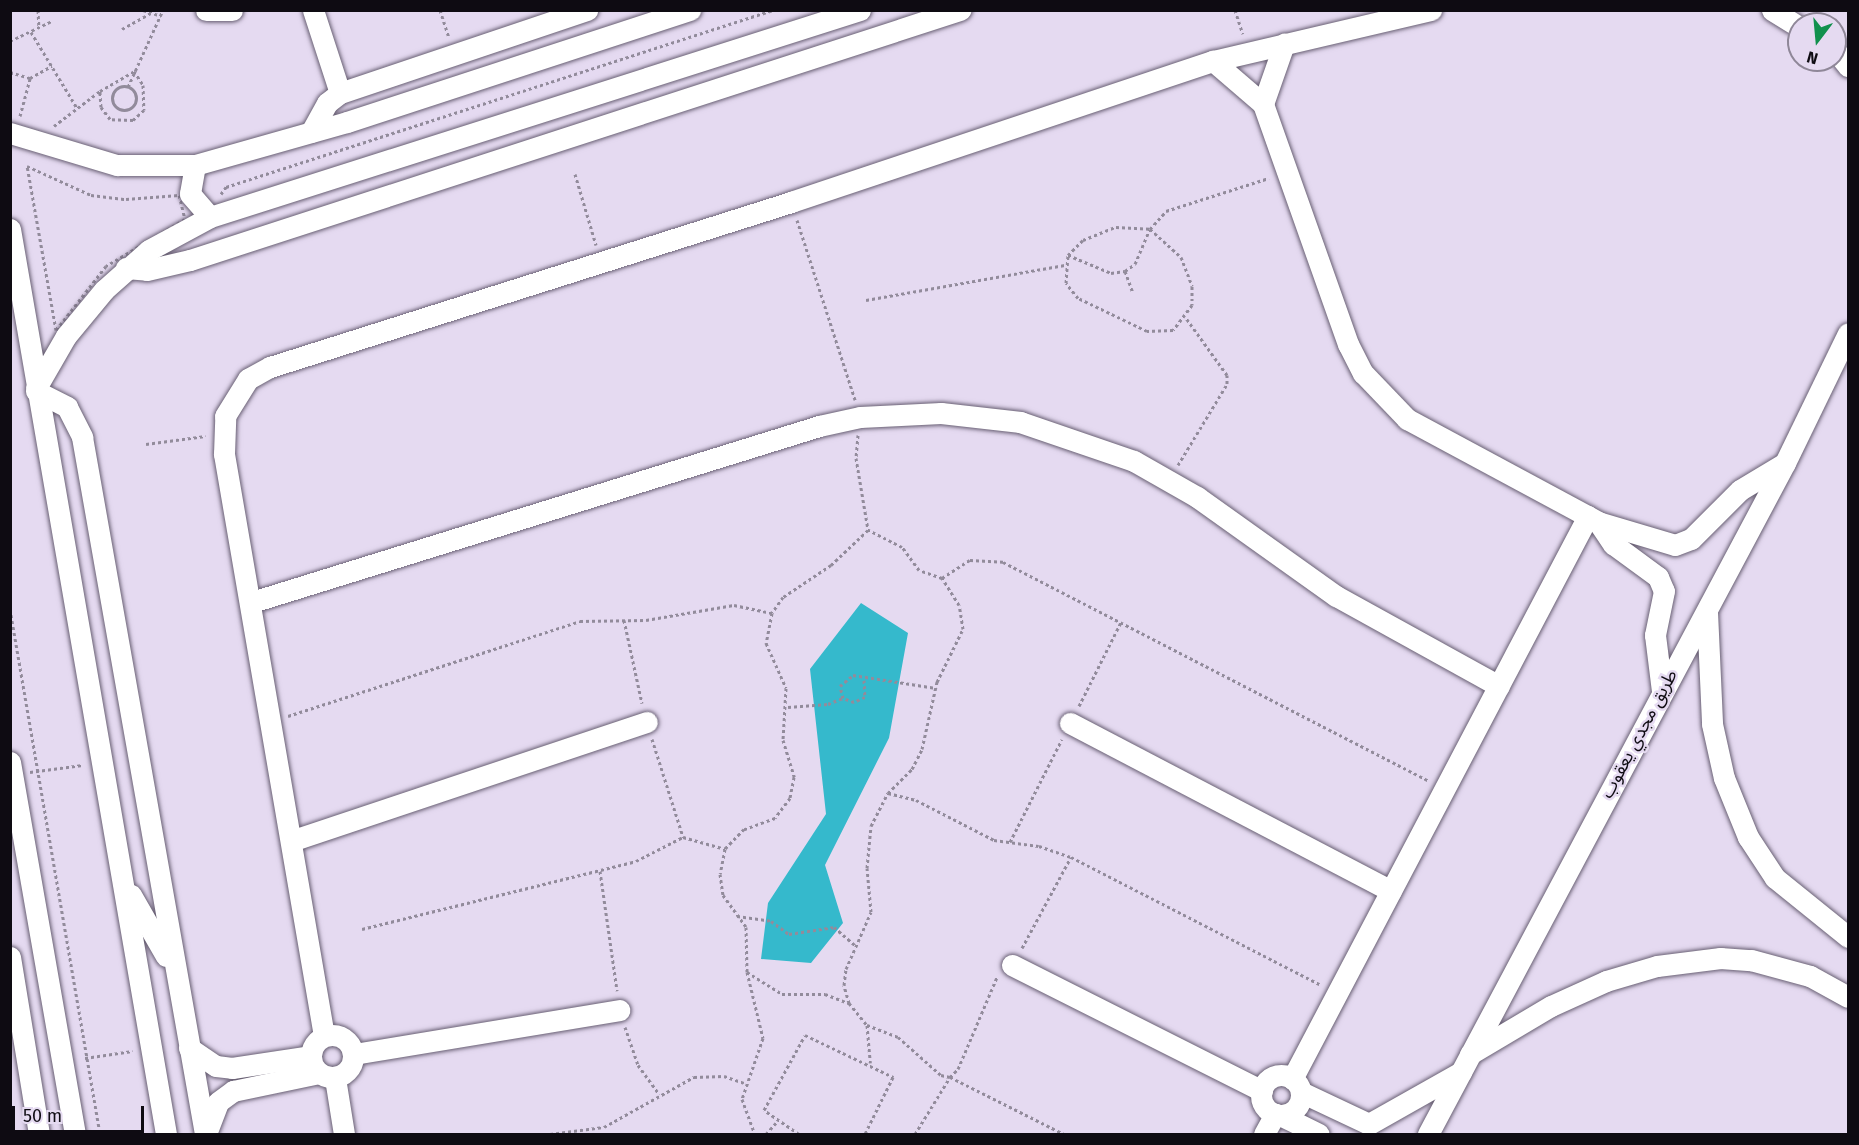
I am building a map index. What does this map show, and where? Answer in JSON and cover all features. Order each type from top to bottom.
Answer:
[{"type":"street","points":[[206,10],[232,10]]},
{"type":"street","points":[[313,10],[340,93]]},
{"type":"street","points":[[311,132],[327,103],[340,93],[587,10]]},
{"type":"street","points":[[19,136],[117,165],[195,165],[311,132],[690,10]]},
{"type":"street","points":[[36,389],[66,336],[126,268],[149,250],[210,218],[860,10]]},
{"type":"street","points":[[126,268],[147,270],[190,260],[960,10]]},
{"type":"street","points":[[324,1036],[294,840],[222,434],[234,396],[248,379],[270,366],[791,202],[1213,61],[1431,10]]},
{"type":"street","points":[[1772,10],[1787,19]]},
{"type":"street","points":[[1263,104],[1284,44]]},
{"type":"street","points":[[1213,61],[1263,104],[1348,344],[1382,398],[1434,435],[1593,519],[1675,546]]},
{"type":"street","points":[[195,165],[190,194],[210,218]]},
{"type":"street","points":[[10,230],[17,304],[36,389],[126,888],[166,1134]]},
{"type":"street","name":"طريق مجدي يعقوب","points":[[1428,1134],[1785,463],[1848,333]]},
{"type":"street","points":[[36,389],[67,406],[82,437],[205,1134]]},
{"type":"street","points":[[252,603],[860,417],[941,413],[1020,422],[1098,445],[1170,480],[1336,596],[1499,686]]},
{"type":"street","points":[[1658,577],[1675,546],[1691,539],[1740,490],[1785,463]]},
{"type":"street","points":[[1593,519],[1613,544],[1658,577],[1664,591],[1655,635],[1656,663],[1662,691]]},
{"type":"street","points":[[1264,1134],[1278,1115],[1296,1108],[1296,1086],[1337,993],[1499,686],[1593,519]]},
{"type":"street","points":[[1707,606],[1712,724],[1724,778],[1748,837],[1775,878],[1848,937]]},
{"type":"street","points":[[294,840],[646,722]]},
{"type":"street","points":[[1070,723],[1391,891]]},
{"type":"street","points":[[12,768],[75,1134]]},
{"type":"street","points":[[126,888],[165,954],[179,990]]},
{"type":"street","points":[[10,957],[39,1134]]},
{"type":"street","points":[[1262,1091],[1277,1076],[1367,1129],[1569,998],[1606,981],[1658,966],[1720,958],[1751,960],[1810,976],[1848,997]]},
{"type":"street","points":[[1012,965],[1262,1091]]},
{"type":"street","points":[[354,1054],[620,1010]]},
{"type":"street","points":[[344,1134],[314,1044],[324,1036],[340,1036],[354,1054]]},
{"type":"street","points":[[189,1048],[216,1066],[232,1068],[321,1069],[346,1072],[354,1054]]},
{"type":"street","points":[[10,1060],[32,1090]]},
{"type":"street","points":[[205,1134],[218,1102],[232,1091],[321,1069]]},
{"type":"street","points":[[1262,1091],[1266,1108],[1319,1134]]},
{"type":"path","points":[[38,10],[39,28]]},
{"type":"path","points":[[144,10],[161,16]]},
{"type":"path","points":[[128,87],[164,10]]},
{"type":"path","points":[[440,10],[455,55]]},
{"type":"path","points":[[225,201],[221,194],[226,187],[773,10]]},
{"type":"path","points":[[1235,10],[1248,51]]},
{"type":"path","points":[[122,29],[151,13]]},
{"type":"path","points":[[10,42],[52,21]]},
{"type":"path","points":[[31,32],[77,108]]},
{"type":"path","points":[[10,72],[30,78],[52,66]]},
{"type":"path","points":[[100,91],[105,114],[118,122],[133,120],[147,102],[134,71]]},
{"type":"path","points":[[19,136],[77,108],[134,71]]},
{"type":"path","points":[[19,136],[30,78]]},
{"type":"path","points":[[128,87],[135,94],[134,105],[120,110],[112,97],[117,88],[128,87]]},
{"type":"path","points":[[27,166],[91,195],[143,199],[179,195],[185,219],[106,266],[56,330],[27,166]]},
{"type":"path","points":[[1068,255],[1111,273],[1125,271],[1135,264],[1150,229],[1166,211],[1287,172]]},
{"type":"path","points":[[575,174],[600,261]]},
{"type":"path","points":[[791,202],[860,417],[856,458],[868,530]]},
{"type":"path","points":[[1150,229],[1187,268],[1192,305],[1186,318],[1173,330],[1147,331],[1078,298],[1066,283],[1065,265],[1068,255],[1100,230],[1150,229]]},
{"type":"path","points":[[866,300],[1065,265]]},
{"type":"path","points":[[1125,271],[1133,293]]},
{"type":"path","points":[[1170,480],[1227,384],[1227,375],[1186,318]]},
{"type":"path","points":[[146,444],[222,434]]},
{"type":"path","points":[[868,530],[902,547],[919,570],[942,578],[960,605],[963,629],[936,688],[922,749],[912,769],[888,793],[871,826],[867,868],[871,912],[844,985],[849,1003],[867,1025],[898,1037],[922,1056],[929,1068],[1064,1134]]},
{"type":"path","points":[[755,1134],[745,1113],[744,1083],[763,1038],[747,972],[746,927],[723,895],[720,874],[726,849],[744,829],[775,818],[790,798],[794,777],[783,740],[789,706],[786,688],[766,643],[772,613],[783,597],[831,565],[868,530]]},
{"type":"path","points":[[942,578],[970,560],[1004,561],[1444,789]]},
{"type":"path","points":[[273,721],[556,627],[734,605],[772,613]]},
{"type":"path","points":[[10,609],[100,1134]]},
{"type":"path","points":[[624,620],[646,722],[683,837]]},
{"type":"path","points":[[843,698],[840,686],[847,677],[864,680],[880,676],[936,688]]},
{"type":"path","points":[[789,706],[828,704],[843,698],[854,702],[865,697],[864,680]]},
{"type":"path","points":[[12,768],[38,771],[103,762]]},
{"type":"path","points":[[888,793],[931,807],[988,838],[1071,857],[1337,993]]},
{"type":"path","points":[[362,929],[636,861],[683,837],[726,849]]},
{"type":"path","points":[[915,1134],[950,1077],[996,978],[1012,965],[1071,857]]},
{"type":"path","points":[[600,871],[620,1010],[638,1065],[659,1094]]},
{"type":"path","points":[[737,916],[771,921],[789,934],[834,927],[857,947]]},
{"type":"path","points":[[747,972],[782,994],[825,994],[849,1003]]},
{"type":"path","points":[[867,1025],[870,1063]]},
{"type":"path","points":[[799,1134],[776,1122],[765,1110],[800,1036],[870,1063],[893,1077],[865,1134]]},
{"type":"path","points":[[63,1061],[152,1048]]},
{"type":"path","points":[[550,1134],[604,1127],[628,1117],[659,1094],[694,1077],[724,1076],[744,1083]]},
{"type":"path","points":[[766,1134],[776,1122]]},
{"type":"water","points":[[861,603],[908,633],[889,738],[825,865],[843,923],[811,963],[761,959],[768,903],[826,814],[810,669]]}]
